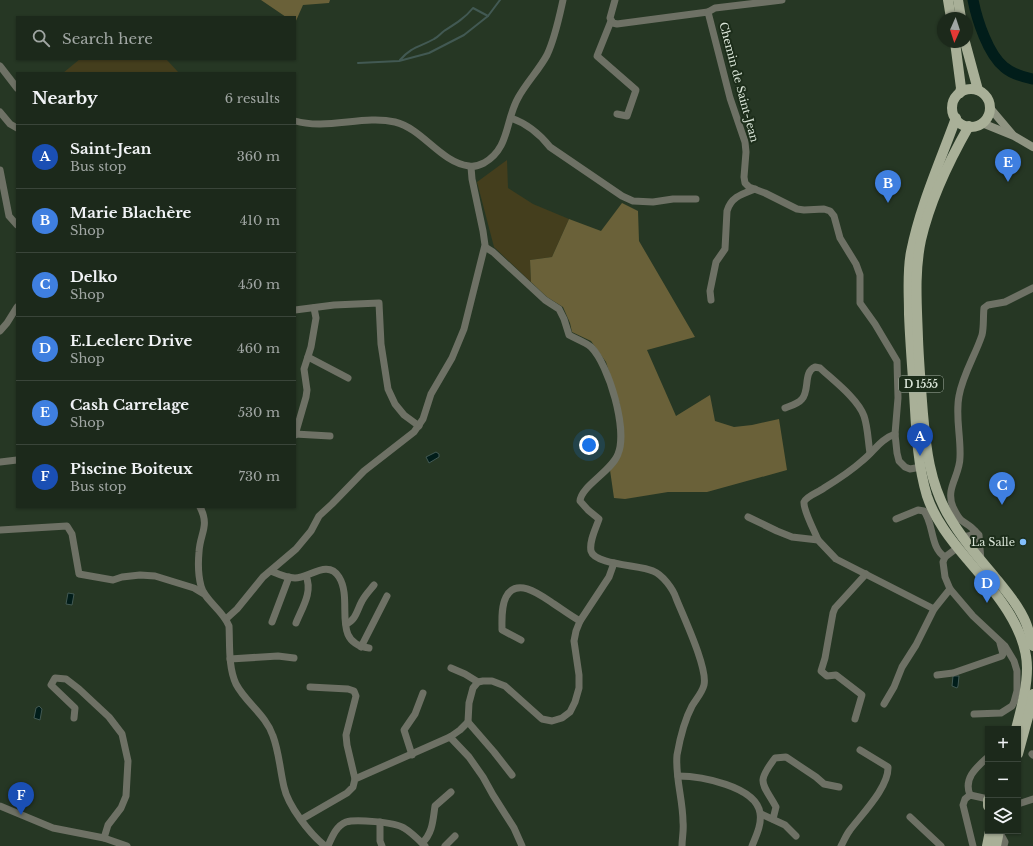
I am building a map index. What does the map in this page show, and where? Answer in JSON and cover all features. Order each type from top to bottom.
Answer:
[{"type":"main road","points":[[948,0],[950,12]]},
{"type":"main road","points":[[958,0],[960,12]]},
{"type":"main road","points":[[956,48],[961,88],[960,93]]},
{"type":"main road","points":[[967,48],[978,90]]},
{"type":"main road","points":[[990,108],[986,119],[982,123],[974,126],[964,125],[956,118],[952,108],[953,102],[960,93],[965,90],[978,90],[987,97],[990,108],[1014,136]]},
{"type":"main road","name":"D 1555","points":[[956,118],[917,225],[910,260],[908,281],[911,357],[921,467],[927,495],[934,512],[957,548],[1009,612],[1020,632],[1027,666],[1026,685],[1017,726]]},
{"type":"main road","points":[[982,123],[1014,136],[1033,146]]},
{"type":"main road","name":"D 1555","points":[[969,126],[940,182],[925,227],[918,255],[916,281],[925,441],[929,465],[936,491],[947,512],[962,536],[1029,622],[1033,646]]},
{"type":"main road","points":[[1021,743],[1033,694]]},
{"type":"main road","points":[[987,846],[989,834]]},
{"type":"main road","points":[[996,846],[998,834]]},
{"type":"street","points":[[296,121],[310,124],[380,121],[394,122],[410,128],[455,162],[471,167],[481,164],[493,157],[501,147],[517,98],[547,55],[563,0]]},
{"type":"street","points":[[615,0],[610,14],[611,21],[597,56],[636,90],[627,116],[617,114]]},
{"type":"street","points":[[708,12],[714,8],[782,0]]},
{"type":"street","name":"Chemin de Saint-Jean","points":[[611,21],[617,24],[708,12],[730,98],[745,142],[745,183],[755,190]]},
{"type":"street","points":[[0,66],[16,87]]},
{"type":"street","points":[[0,112],[10,124],[16,127]]},
{"type":"street","points":[[511,118],[528,126],[542,137],[550,148],[622,196],[633,201],[653,202],[673,199],[696,199]]},
{"type":"street","points":[[226,619],[237,609],[263,577],[296,549],[311,531],[319,516],[364,471],[414,432],[419,426],[431,394],[452,358],[464,329],[485,247],[471,167]]},
{"type":"street","points":[[0,170],[3,200],[9,216],[16,224]]},
{"type":"street","points":[[711,300],[710,291],[716,265],[719,258],[725,252],[728,206],[736,197],[755,190],[797,209],[824,209],[830,211],[834,216],[840,238],[856,264],[860,280],[860,302],[897,361],[898,398],[895,434],[899,461],[904,467],[910,469],[921,467]]},
{"type":"street","points":[[485,247],[493,252],[545,300],[559,309],[569,335],[590,346],[602,362],[617,406],[620,421],[620,448],[618,455],[609,468],[584,492],[580,498],[580,501],[588,510],[600,519],[594,532],[591,544],[591,551],[593,555],[597,558],[614,563],[653,571],[660,575],[675,595],[689,628],[702,666],[705,677],[702,691],[692,706],[683,726],[677,756],[683,821],[682,846]]},
{"type":"street","points":[[981,561],[982,556],[979,535],[971,526],[960,519],[955,512],[950,499],[950,494],[959,467],[960,456],[957,413],[959,395],[964,378],[982,335],[984,308],[988,305],[1005,302],[1033,288]]},
{"type":"street","points":[[296,310],[379,303],[381,344],[388,389],[395,404],[404,415],[419,426]]},
{"type":"street","points":[[296,431],[306,397],[307,390],[304,369],[316,318],[314,308]]},
{"type":"street","points":[[0,331],[16,309]]},
{"type":"street","points":[[308,357],[348,378]]},
{"type":"street","points":[[785,408],[799,402],[803,398],[806,393],[808,373],[815,367],[820,368],[848,393],[863,415],[866,424],[870,453]]},
{"type":"street","points":[[296,434],[330,436]]},
{"type":"street","points":[[895,434],[886,437],[863,461],[839,479],[806,499],[804,503],[805,509],[818,540],[836,559],[934,609]]},
{"type":"street","points":[[0,462],[16,460]]},
{"type":"street","points":[[200,508],[205,517],[199,552],[201,588],[204,594],[226,619],[229,626],[230,659],[236,684],[268,724],[273,735],[284,789],[302,819],[320,841],[327,846],[335,830],[346,822],[367,821],[403,827],[424,845],[432,827],[435,806],[451,792]]},
{"type":"street","points":[[896,519],[918,510],[924,511],[928,516],[937,548],[940,554],[945,557]]},
{"type":"street","points":[[748,517],[777,531],[792,536],[818,540]]},
{"type":"street","points":[[0,530],[66,526],[72,534],[79,574],[113,580],[128,576],[155,576],[194,588],[204,594]]},
{"type":"street","points":[[962,536],[967,537],[972,535],[975,531]]},
{"type":"street","points":[[957,548],[945,557],[943,562],[945,577],[950,590],[973,616],[1005,646],[1014,661],[1018,680],[1014,702],[1008,709],[1001,713],[974,714]]},
{"type":"street","points":[[355,779],[412,755],[450,737],[460,730],[468,722],[469,702],[473,688],[478,682],[492,681],[505,686],[542,719],[552,721],[562,718],[570,712],[579,688],[579,675],[574,641],[576,631],[580,622],[609,577],[614,563]]},
{"type":"street","points":[[271,571],[293,578],[306,576],[322,569],[332,570],[338,576],[343,585],[347,634],[351,641],[361,647],[369,648]]},
{"type":"street","points":[[855,719],[862,694],[836,675],[827,676],[821,671],[821,667],[825,658],[833,612],[866,574]]},
{"type":"street","points":[[296,623],[308,595],[309,582],[306,576]]},
{"type":"street","points":[[272,622],[289,577]]},
{"type":"street","points":[[346,624],[355,618],[362,600],[374,585]]},
{"type":"street","points":[[521,640],[502,630],[503,608],[506,597],[512,590],[522,587],[533,590],[580,622]]},
{"type":"street","points":[[884,704],[894,687],[902,667],[916,645],[934,609],[950,590]]},
{"type":"street","points":[[361,647],[387,596]]},
{"type":"street","points":[[937,675],[953,673],[1002,656],[1003,654],[999,641]]},
{"type":"street","points":[[230,659],[278,656],[294,658]]},
{"type":"street","points":[[451,668],[478,682]]},
{"type":"street","points":[[74,718],[75,708],[51,685],[55,678],[66,679],[79,689],[109,717],[122,734],[128,761],[126,796],[121,808],[108,825],[104,838]]},
{"type":"street","points":[[302,819],[347,793],[353,787],[355,779],[346,735],[356,696],[354,691],[348,689],[310,687]]},
{"type":"street","points":[[412,755],[404,730],[415,714],[423,693]]},
{"type":"street","points":[[468,722],[512,775]]},
{"type":"street","points":[[450,737],[469,757],[483,777],[514,828],[522,846]]},
{"type":"street","points":[[841,846],[849,831],[863,815],[882,786],[888,773],[888,767],[860,750]]},
{"type":"street","points":[[773,819],[776,807],[765,789],[762,778],[775,758],[786,757],[824,784],[839,787]]},
{"type":"street","points":[[970,795],[967,788],[969,779],[975,768],[985,760]]},
{"type":"street","points":[[678,776],[689,776],[713,780],[737,788],[756,802],[761,814],[759,829],[752,846]]},
{"type":"street","points":[[970,795],[985,799]]},
{"type":"street","points":[[970,795],[965,799],[963,805],[973,846]]},
{"type":"street","points":[[1021,803],[1033,799]]},
{"type":"street","points":[[0,806],[53,828],[104,838],[127,846]]},
{"type":"street","points":[[761,814],[785,825],[796,836]]},
{"type":"street","points":[[910,817],[941,846]]},
{"type":"street","points":[[380,822],[380,841],[382,846]]},
{"type":"street","points":[[1001,834],[1005,842],[1004,846]]},
{"type":"street","points":[[445,846],[455,836]]},
{"type":"shaded area","points":[[261,0],[330,0],[329,3],[303,5],[296,21],[296,16],[285,16]]},
{"type":"shaded area","points":[[79,60],[167,60],[178,72],[64,72]]},
{"type":"shaded area","points":[[507,160],[508,188],[533,204],[569,219],[552,257],[530,260],[531,282],[494,247],[477,182]]},
{"type":"shaded area","points":[[622,203],[638,211],[639,241],[695,337],[647,350],[676,416],[710,395],[715,421],[734,427],[779,419],[787,470],[707,492],[668,492],[625,499],[614,498],[610,470],[622,452],[620,405],[606,362],[591,341],[572,332],[563,307],[547,297],[531,282],[530,260],[552,257],[569,219],[601,231]]},
{"type":"water","points":[[436,452],[439,454],[439,457],[429,463],[426,457]]},
{"type":"water","points":[[68,593],[74,594],[72,605],[66,604]]},
{"type":"water","points":[[953,676],[959,676],[957,688],[952,686]]},
{"type":"water","points":[[39,706],[42,709],[40,720],[34,718],[36,708]]},
{"type":"waterway","points":[[358,63],[399,61],[429,53],[464,35],[488,16],[500,0]]},
{"type":"waterway","points":[[973,0],[984,36],[998,61],[1010,72],[1033,79]]},
{"type":"waterway","points":[[400,60],[412,49],[437,37],[463,18],[473,8],[488,16]]},
{"type":"place","name":"Cash Carrelage","points":[[1008,182]]},
{"type":"place","name":"Marie Blachère","points":[[888,203]]},
{"type":"place","name":"Saint-Jean","points":[[920,456]]},
{"type":"place","name":"Delko","points":[[1002,505]]},
{"type":"place","name":"La Salle","points":[[1023,542]]},
{"type":"place","name":"E.Leclerc Drive","points":[[987,603]]},
{"type":"place","name":"Piscine Boiteux","points":[[21,815]]}]
